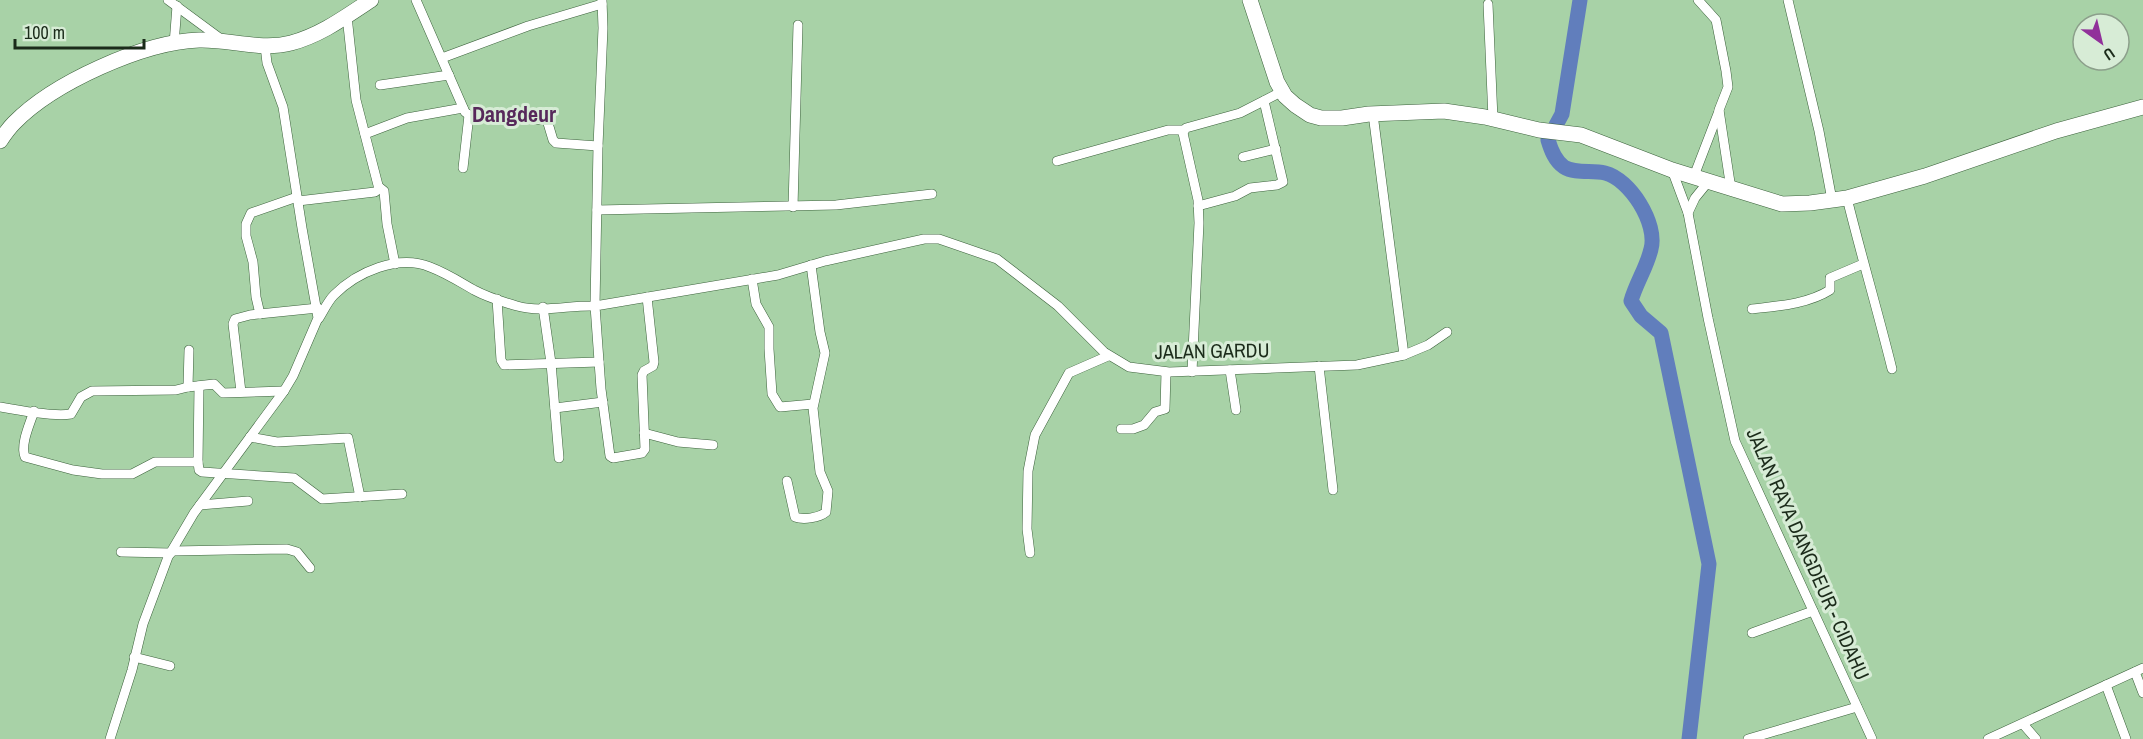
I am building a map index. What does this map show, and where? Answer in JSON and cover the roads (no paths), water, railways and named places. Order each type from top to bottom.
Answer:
[{"type":"main road","points":[[0,141],[13,124],[29,110],[69,83],[137,52],[199,40],[265,46],[289,43],[315,35],[371,0]]},
{"type":"main road","points":[[1250,0],[1277,82],[1295,105],[1310,115],[1321,118],[1444,111],[1539,130],[1581,135],[1672,170],[1782,204],[1840,199],[1925,176],[2056,130],[2143,107]]},
{"type":"street","points":[[168,0],[226,42]]},
{"type":"street","points":[[416,0],[466,111],[463,168]]},
{"type":"street","points":[[1688,213],[1695,198],[1719,110],[1728,87],[1716,20],[1698,0]]},
{"type":"street","points":[[1788,0],[1819,131],[1871,288],[1892,369]]},
{"type":"street","points":[[442,58],[602,2],[595,300],[603,402],[611,457],[615,458],[644,452],[645,449],[642,375],[644,371],[653,366],[654,362],[647,297]]},
{"type":"street","points":[[1488,3],[1493,119]]},
{"type":"street","points":[[174,44],[177,6]]},
{"type":"street","points":[[347,16],[355,94],[379,187],[384,191],[387,224],[395,264]]},
{"type":"street","points":[[793,207],[798,25]]},
{"type":"street","points":[[241,392],[233,324],[238,318],[260,314],[320,312],[297,199],[284,107],[267,63],[265,46]]},
{"type":"street","points":[[380,85],[449,75]]},
{"type":"street","points":[[1057,161],[1168,130],[1184,130],[1240,113],[1283,91]]},
{"type":"street","points":[[1198,206],[1235,196],[1250,188],[1281,183],[1283,179],[1264,101]]},
{"type":"street","points":[[1719,110],[1731,189]]},
{"type":"street","points":[[365,134],[407,118],[466,111],[547,120],[556,143],[598,146]]},
{"type":"street","points":[[1373,114],[1404,355]]},
{"type":"street","points":[[1184,130],[1183,137],[1198,206],[1192,372]]},
{"type":"street","points":[[1243,157],[1276,148]]},
{"type":"street","name":"JALAN RAYA DANGDEUR - CIDAHU","points":[[1672,170],[1688,213],[1732,429],[1872,739]]},
{"type":"street","points":[[260,314],[253,262],[246,236],[246,224],[251,213],[297,199],[375,192],[379,187]]},
{"type":"street","points":[[597,210],[793,207],[845,204],[932,194]]},
{"type":"street","name":"JALAN GARDU","points":[[110,739],[143,624],[171,552],[200,505],[284,391],[293,376],[320,312],[342,287],[362,274],[395,264],[417,263],[429,266],[477,292],[520,307],[543,308],[595,300],[647,297],[778,275],[811,265],[931,238],[988,255],[1058,306],[1108,356],[1129,368],[1192,372],[1357,365],[1404,355],[1428,345],[1448,332]]},
{"type":"street","points":[[1752,309],[1780,306],[1818,296],[1830,290],[1830,278],[1863,264]]},
{"type":"street","points":[[787,481],[795,517],[800,519],[826,513],[828,491],[820,469],[813,404],[825,353],[811,265]]},
{"type":"street","points":[[752,279],[756,304],[769,327],[774,399],[780,407],[813,404]]},
{"type":"street","points":[[497,299],[502,363],[506,365],[600,362]]},
{"type":"street","points":[[543,308],[551,363],[559,458]]},
{"type":"street","points":[[188,387],[189,350]]},
{"type":"street","points":[[1030,554],[1027,529],[1028,471],[1035,435],[1069,373],[1108,356]]},
{"type":"street","points":[[1319,366],[1333,490]]},
{"type":"street","points":[[1230,370],[1236,410]]},
{"type":"street","points":[[1121,429],[1133,429],[1144,425],[1155,412],[1165,409],[1166,372]]},
{"type":"street","points":[[0,407],[21,412],[69,414],[73,412],[81,397],[92,391],[176,390],[214,384],[223,393],[284,391]]},
{"type":"street","points":[[199,386],[198,462],[199,470],[202,472],[294,478],[322,499],[402,494]]},
{"type":"street","points":[[555,408],[603,402]]},
{"type":"street","points":[[34,411],[23,445],[25,457],[73,470],[102,474],[132,474],[155,462],[198,462]]},
{"type":"street","points":[[644,433],[678,442],[713,446]]},
{"type":"street","points":[[250,437],[278,442],[348,438],[360,497]]},
{"type":"street","points":[[200,505],[248,501]]},
{"type":"street","points":[[121,552],[287,549],[297,552],[310,568]]},
{"type":"street","points":[[1752,633],[1813,611]]},
{"type":"street","points":[[134,657],[170,666]]},
{"type":"street","points":[[1988,739],[2139,670],[2143,693]]},
{"type":"street","points":[[2106,685],[2126,739]]},
{"type":"street","points":[[1748,739],[1857,707]]},
{"type":"street","points":[[2023,724],[2036,739]]},
{"type":"waterway","points":[[1580,0],[1562,114],[1548,140],[1556,158],[1564,167],[1605,173],[1624,184],[1640,204],[1650,227],[1651,249],[1631,301],[1641,316],[1661,333],[1709,564],[1689,739]]},
{"type":"district","name":"Dangdeur","points":[[514,114]]}]
